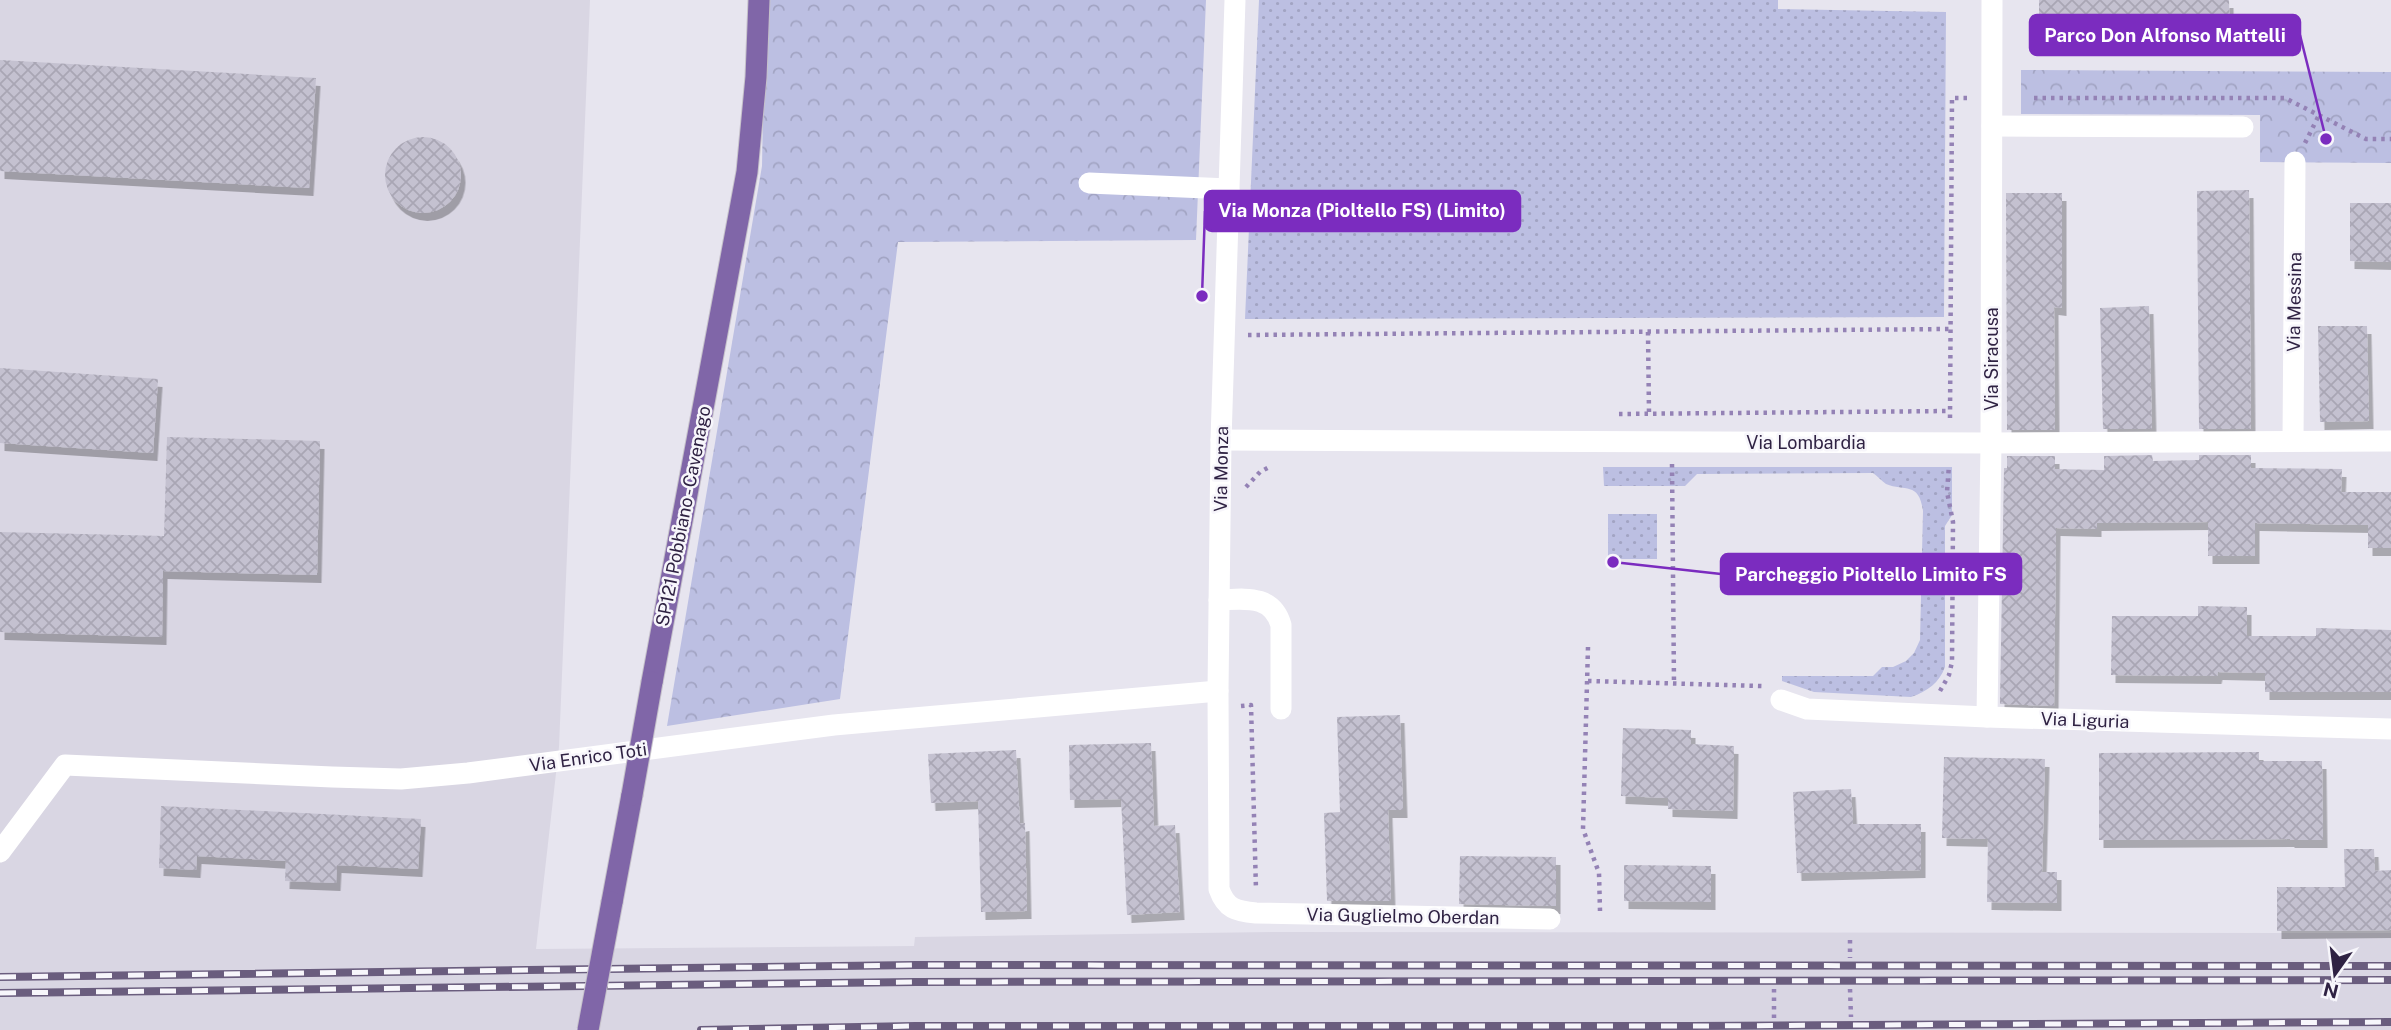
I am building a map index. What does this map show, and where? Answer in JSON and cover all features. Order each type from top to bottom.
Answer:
[{"type":"main road","name":"SP121 Pobbiano - Cavenago","points":[[588,1030],[743,199],[754,106],[759,0]]},
{"type":"street","name":"Via Monza","points":[[1236,0],[1222,440],[1218,691],[1219,889],[1223,901],[1232,908],[1256,913]]},
{"type":"street","name":"Via Siracusa","points":[[1987,717],[1992,0]]},
{"type":"street","points":[[1992,126],[2243,127]]},
{"type":"street","name":"Via Messina","points":[[2293,442],[2295,162]]},
{"type":"street","points":[[1089,183],[1230,190]]},
{"type":"street","name":"Via Lombardia","points":[[1222,440],[1672,442],[1950,451],[1991,443],[2391,441]]},
{"type":"street","points":[[1219,600],[1255,600],[1272,607],[1278,615],[1281,625],[1281,709]]},
{"type":"street","name":"Via Enrico Toti","points":[[0,852],[65,765],[401,779],[468,773],[834,724],[1218,691]]},
{"type":"street","name":"Via Liguria","points":[[1774,693],[1807,709],[2391,729]]},
{"type":"street","name":"Via Guglielmo Oberdan","points":[[1256,913],[1550,919]]},
{"type":"path","points":[[1938,693],[1947,681],[1952,662],[1953,522],[1947,492],[1950,451],[1952,98]]},
{"type":"path","points":[[1238,335],[1950,330]]},
{"type":"path","points":[[1648,332],[1649,413]]},
{"type":"path","points":[[1607,414],[1950,411]]},
{"type":"path","points":[[1672,413],[1674,684]]},
{"type":"path","points":[[1243,494],[1246,486],[1259,472],[1279,462]]},
{"type":"path","points":[[1588,647],[1583,829],[1599,873],[1600,911]]},
{"type":"path","points":[[1588,681],[1674,684],[1774,693]]},
{"type":"path","points":[[1241,706],[1251,705],[1256,913]]},
{"type":"path","points":[[1850,940],[1850,958]]},
{"type":"path","points":[[1774,989],[1774,1018]]},
{"type":"path","points":[[1850,989],[1851,1017]]},
{"type":"shaded area","points":[[0,0],[590,0],[559,747],[536,949],[914,946],[915,937],[1279,932],[2391,933],[2391,1030],[0,1030]]},
{"type":"green space","points":[[765,0],[1206,0],[1196,240],[898,242],[840,699],[667,726],[762,166]]},
{"type":"green space","points":[[1259,0],[1778,0],[1778,9],[1946,12],[1944,317],[1245,319]]},
{"type":"green space","points":[[2021,70],[2391,72],[2391,163],[2260,162],[2260,115],[2021,114]]},
{"type":"green space","points":[[1603,467],[1952,467],[1952,515],[1945,526],[1945,667],[1940,678],[1928,689],[1911,697],[1814,692],[1782,681],[1782,676],[1873,676],[1882,667],[1893,667],[1906,661],[1914,653],[1920,640],[1923,511],[1915,491],[1886,484],[1873,473],[1697,474],[1685,486],[1604,486]]},
{"type":"green space","points":[[1608,514],[1657,514],[1657,559],[1608,559]]},
{"type":"building","points":[[2039,0],[2229,0],[2230,41],[2039,44]]},
{"type":"building","points":[[0,60],[316,78],[309,188],[0,171]]},
{"type":"building","points":[[423,137],[438,140],[450,148],[458,160],[461,175],[458,190],[450,202],[438,210],[423,213],[408,210],[396,202],[388,190],[385,175],[388,160],[396,148],[408,140]]},
{"type":"building","points":[[2249,190],[2251,429],[2199,429],[2197,191]]},
{"type":"building","points":[[2006,193],[2062,193],[2062,308],[2054,307],[2055,430],[2007,430]]},
{"type":"building","points":[[2350,203],[2391,203],[2391,262],[2350,261]]},
{"type":"building","points":[[2149,306],[2152,429],[2103,429],[2100,308]]},
{"type":"building","points":[[2318,326],[2367,326],[2369,421],[2320,422]]},
{"type":"building","points":[[0,368],[158,379],[153,453],[0,443]]},
{"type":"building","points":[[167,437],[320,441],[317,575],[163,571],[162,637],[0,632],[0,532],[164,536]]},
{"type":"building","points":[[2152,455],[2153,461],[2199,460],[2199,455],[2251,455],[2251,468],[2342,469],[2341,492],[2391,492],[2391,548],[2368,548],[2368,525],[2255,523],[2255,556],[2208,556],[2208,522],[2097,523],[2097,529],[2056,528],[2054,706],[2000,704],[2004,468],[2007,468],[2007,456],[2055,456],[2055,469],[2104,470],[2104,456]]},
{"type":"building","points":[[2198,606],[2247,607],[2247,636],[2316,636],[2316,628],[2391,630],[2391,692],[2265,692],[2265,673],[2218,672],[2217,676],[2111,675],[2112,616],[2198,616]]},
{"type":"building","points":[[1400,715],[1403,810],[1388,810],[1391,901],[1327,901],[1324,813],[1340,812],[1337,717]]},
{"type":"building","points":[[1623,728],[1691,730],[1691,744],[1734,746],[1733,811],[1668,809],[1668,798],[1621,796]]},
{"type":"building","points":[[1151,743],[1154,826],[1175,825],[1180,912],[1127,915],[1121,799],[1070,800],[1069,745]]},
{"type":"building","points":[[1016,750],[1020,824],[1025,823],[1027,911],[981,912],[978,801],[931,803],[928,754]]},
{"type":"building","points":[[2259,752],[2259,761],[2322,761],[2323,840],[2099,840],[2099,753]]},
{"type":"building","points":[[1944,757],[2045,759],[2042,872],[2057,872],[2057,903],[1987,902],[1988,839],[1942,838]]},
{"type":"building","points":[[1851,789],[1853,824],[1921,824],[1921,870],[1797,873],[1793,792]]},
{"type":"building","points":[[161,806],[421,819],[418,869],[337,865],[336,883],[285,881],[286,861],[197,856],[196,870],[159,868]]},
{"type":"building","points":[[2344,849],[2374,849],[2375,871],[2391,870],[2391,930],[2277,931],[2277,887],[2345,887]]},
{"type":"building","points":[[1460,856],[1556,857],[1556,906],[1459,904]]},
{"type":"building","points":[[1624,865],[1711,866],[1711,902],[1624,901]]},
{"type":"railway","points":[[0,977],[915,965],[2391,966]]},
{"type":"railway","points":[[0,993],[915,982],[2391,980]]},
{"type":"railway","points":[[701,1030],[915,1026],[1692,1026],[2391,1022]]},
{"type":"place","name":"Parco Don Alfonso Mattelli","points":[[2326,139]]},
{"type":"place","name":"Via Monza (Pioltello FS) (Limito)","points":[[1202,296]]},
{"type":"place","name":"Parcheggio Pioltello Limito FS","points":[[1613,562]]}]
